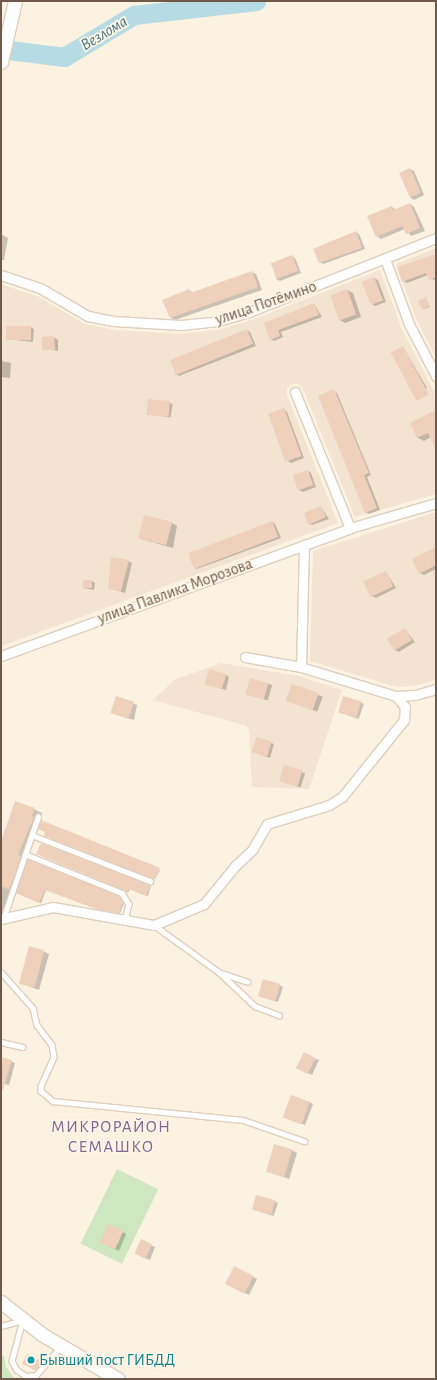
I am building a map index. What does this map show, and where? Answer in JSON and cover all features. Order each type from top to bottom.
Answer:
[{"type":"main road","points":[[1,62],[15,1]]},
{"type":"main road","points":[[1,1302],[23,1320],[61,1346],[118,1379]]},
{"type":"street","name":"улица Потёмино","points":[[1,275],[40,288],[88,316],[114,321],[181,325],[218,320],[249,312],[436,238]]},
{"type":"street","points":[[385,259],[409,324],[436,376]]},
{"type":"street","points":[[296,392],[350,528]]},
{"type":"street","name":"улица Павлика Морозова","points":[[1,656],[350,528],[436,502]]},
{"type":"street","points":[[301,667],[304,545]]},
{"type":"street","points":[[245,657],[301,667],[396,696],[415,695],[436,689]]},
{"type":"street","points":[[2,919],[53,907],[154,925],[204,904],[235,866],[252,850],[268,824],[329,805],[342,797],[398,728],[415,695]]},
{"type":"street","points":[[396,696],[406,712]]},
{"type":"lane","points":[[2,919],[38,817]]},
{"type":"lane","points":[[32,835],[150,881]]},
{"type":"lane","points":[[25,854],[122,893],[129,904],[125,920]]},
{"type":"lane","points":[[154,925],[219,972],[255,1006],[279,1015]]},
{"type":"lane","points":[[1,972],[33,1008],[37,1025],[52,1045],[54,1057],[41,1086],[41,1091],[53,1100],[243,1120],[304,1141]]},
{"type":"lane","points":[[219,972],[248,982]]},
{"type":"lane","points":[[1,1042],[22,1047]]},
{"type":"lane","points":[[1,1326],[23,1320]]},
{"type":"lane","points":[[23,1320],[12,1361],[17,1370],[26,1376],[36,1375],[61,1346]]},
{"type":"shaded area","points":[[436,248],[436,357],[417,321],[396,264]]},
{"type":"shaded area","points":[[380,270],[401,327],[436,395],[436,494],[355,517],[303,389],[299,384],[292,384],[287,388],[287,395],[338,523],[1,646],[1,284],[37,296],[85,324],[114,330],[182,334],[220,329],[252,320]]},
{"type":"shaded area","points":[[436,512],[436,680],[414,686],[397,687],[310,661],[313,551]]},
{"type":"shaded area","points":[[221,663],[299,676],[342,690],[309,789],[252,787],[249,731],[247,726],[153,700],[174,680]]},
{"type":"green space","points":[[117,1169],[158,1189],[122,1264],[81,1244]]},
{"type":"green space","points":[[1,1356],[4,1356],[6,1367],[15,1379],[1,1379]]},
{"type":"building","points":[[410,168],[421,193],[410,198],[399,173]]},
{"type":"building","points":[[410,203],[420,228],[406,234],[402,226],[376,237],[367,216],[392,206],[393,210]]},
{"type":"building","points":[[356,231],[362,248],[319,263],[313,249]]},
{"type":"building","points":[[436,254],[436,277],[429,280],[426,273],[402,282],[397,267]]},
{"type":"building","points":[[292,255],[298,271],[277,279],[271,263]]},
{"type":"building","points":[[252,271],[258,287],[170,318],[162,300],[189,289],[190,293]]},
{"type":"building","points":[[374,277],[383,300],[371,305],[362,282]]},
{"type":"building","points":[[347,289],[356,314],[339,321],[330,295]]},
{"type":"building","points":[[426,297],[430,306],[422,310],[418,301]]},
{"type":"building","points":[[314,303],[319,315],[278,330],[280,336],[270,340],[264,323]]},
{"type":"building","points":[[6,326],[31,326],[31,340],[6,340]]},
{"type":"building","points":[[247,329],[253,344],[176,375],[170,360]]},
{"type":"building","points":[[54,336],[55,350],[42,350],[42,337]]},
{"type":"building","points":[[403,346],[429,395],[416,401],[391,353]]},
{"type":"building","points":[[334,389],[369,473],[364,475],[377,508],[365,513],[318,396]]},
{"type":"building","points":[[148,399],[170,401],[169,417],[147,415]]},
{"type":"building","points":[[284,408],[301,456],[285,462],[268,414]]},
{"type":"building","points":[[436,410],[436,449],[428,433],[417,438],[410,423]]},
{"type":"building","points":[[308,470],[313,485],[298,490],[293,475]]},
{"type":"building","points":[[321,506],[326,517],[309,525],[304,514]]},
{"type":"building","points":[[144,515],[172,522],[166,545],[138,538]]},
{"type":"building","points":[[272,521],[278,537],[194,569],[188,553]]},
{"type":"building","points":[[436,547],[436,565],[419,574],[412,559]]},
{"type":"building","points":[[111,557],[129,560],[121,591],[108,589]]},
{"type":"building","points":[[386,571],[393,586],[371,597],[363,582]]},
{"type":"building","points":[[83,580],[92,580],[92,588],[83,588]]},
{"type":"building","points":[[405,628],[412,640],[394,651],[387,638]]},
{"type":"building","points":[[209,669],[226,674],[222,689],[205,684]]},
{"type":"building","points":[[250,678],[268,683],[264,700],[245,694]]},
{"type":"building","points":[[292,684],[318,693],[313,710],[286,701]]},
{"type":"building","points":[[116,696],[134,702],[129,719],[110,713]]},
{"type":"building","points":[[343,696],[361,701],[357,718],[338,712]]},
{"type":"building","points":[[256,737],[271,741],[267,757],[252,752]]},
{"type":"building","points":[[284,765],[302,770],[298,787],[279,781]]},
{"type":"building","points":[[15,801],[35,808],[32,816],[34,817],[18,855],[21,856],[9,890],[1,886],[1,841]]},
{"type":"building","points":[[41,820],[160,868],[156,877],[153,879],[44,836],[45,832],[38,829]]},
{"type":"building","points":[[41,843],[151,885],[146,896],[128,889],[127,893],[36,854]]},
{"type":"building","points":[[28,859],[119,896],[123,902],[119,913],[96,909],[45,890],[39,903],[16,893]]},
{"type":"building","points":[[29,946],[44,950],[34,988],[19,984]]},
{"type":"building","points":[[263,979],[280,984],[275,1001],[258,996]]},
{"type":"building","points":[[304,1052],[316,1058],[307,1074],[296,1068]]},
{"type":"building","points":[[1,1057],[12,1060],[3,1090],[1,1090]]},
{"type":"building","points":[[291,1095],[310,1102],[302,1124],[283,1118]]},
{"type":"building","points":[[274,1144],[292,1149],[284,1177],[266,1172]]},
{"type":"building","points":[[256,1195],[275,1200],[271,1215],[252,1209]]},
{"type":"building","points":[[108,1224],[123,1231],[115,1249],[100,1242]]},
{"type":"building","points":[[141,1239],[152,1244],[145,1258],[134,1254]]},
{"type":"building","points":[[234,1266],[254,1276],[245,1294],[225,1284]]},
{"type":"building","name":"Бывший пост ГИБДД","points":[[27,1354],[41,1361],[36,1371],[22,1364]]},
{"type":"waterway","name":"Везлома","points":[[1,49],[64,57],[134,15],[256,1]]},
{"type":"place","name":"Бывший пост ГИБДД","points":[[31,1360]]},
{"type":"district","name":"МИКРОРАЙОН СЕМАШКО","points":[[111,1137]]}]
